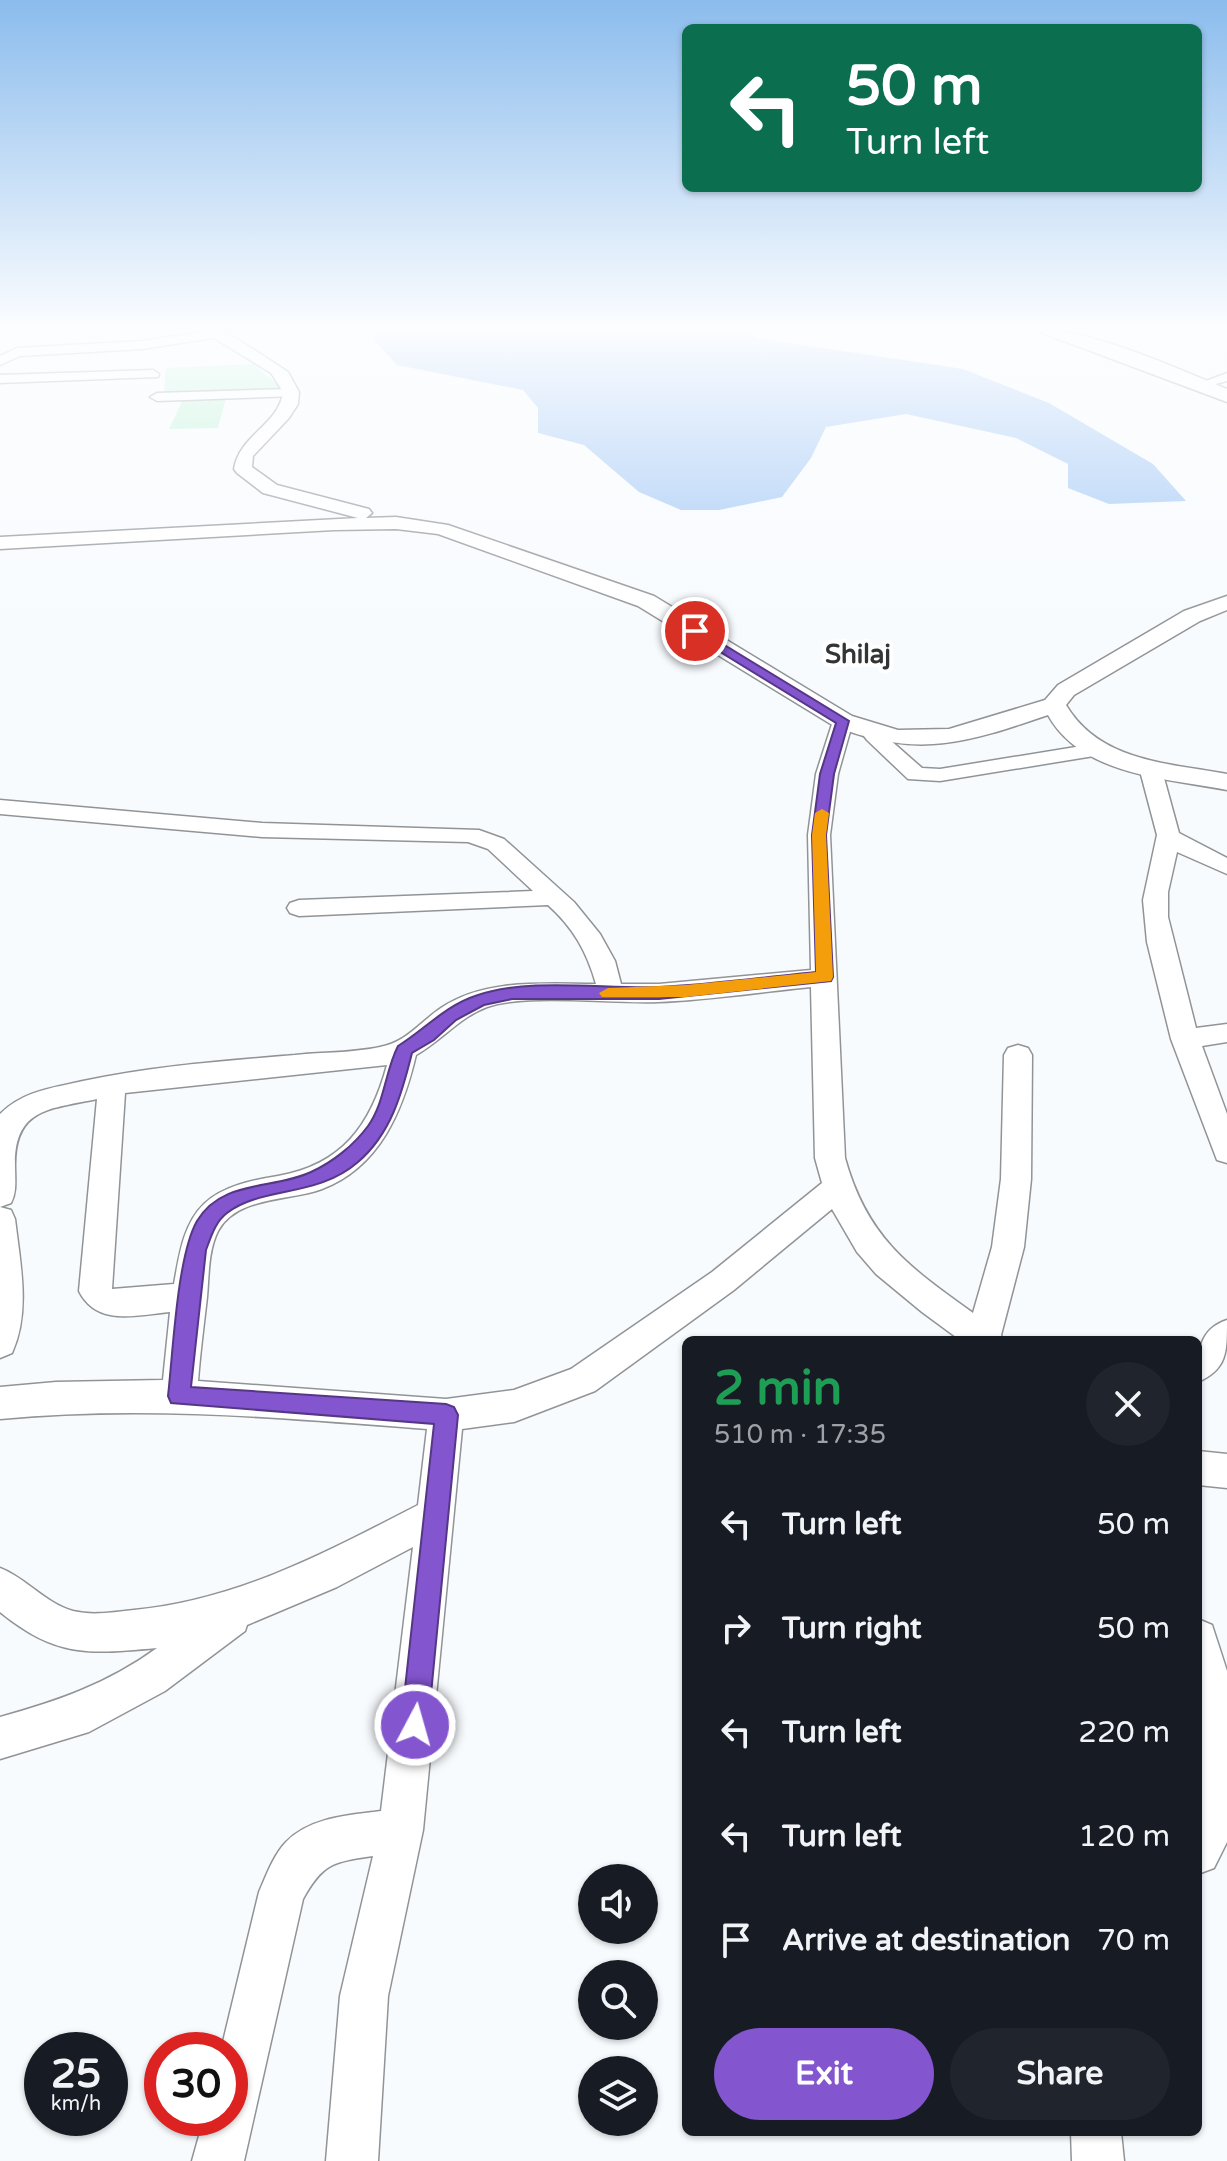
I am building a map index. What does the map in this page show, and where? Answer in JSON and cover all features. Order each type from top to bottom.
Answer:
[{"type":"street","points":[[269,429],[247,447],[242,459],[243,469],[270,489],[396,523],[441,529],[646,601],[843,721],[874,736],[916,774],[940,775],[1094,750]]},
{"type":"street","points":[[0,543],[396,523]]},
{"type":"street","points":[[874,736],[919,741],[959,736],[1054,705],[1066,690],[1192,616],[1227,602]]},
{"type":"street","points":[[1054,705],[1070,731],[1094,750],[1150,767],[1227,782]]},
{"type":"street","points":[[843,721],[827,774],[819,835],[830,1158],[836,1189],[856,1230],[890,1268],[980,1336]]},
{"type":"street","points":[[1150,767],[1168,835],[1155,903],[1158,936],[1185,1039],[1227,1152]]},
{"type":"street","points":[[0,807],[249,829],[471,835],[496,844],[555,897],[588,934],[602,961],[611,993]]},
{"type":"street","points":[[1168,835],[1187,849],[1227,867]]},
{"type":"street","points":[[299,908],[555,897]]},
{"type":"street","points":[[0,1195],[0,1148],[6,1126],[24,1108],[43,1100],[112,1085],[235,1069],[380,1057],[404,1050],[428,1036],[450,1015],[479,1000],[512,993],[686,991],[825,977]]},
{"type":"street","points":[[1185,1039],[1227,1033]]},
{"type":"street","points":[[179,1396],[196,1250],[205,1225],[219,1207],[246,1195],[315,1179],[351,1157],[376,1128],[391,1097],[404,1050]]},
{"type":"street","points":[[985,1336],[1008,1247],[1016,1179],[1018,1055]]},
{"type":"street","points":[[112,1085],[93,1276],[95,1291],[102,1300],[114,1303],[191,1296]]},
{"type":"street","points":[[0,1403],[64,1395],[179,1396],[446,1415],[514,1406],[583,1380],[723,1281],[836,1189]]},
{"type":"street","points":[[0,1219],[3,1302],[0,1343]]},
{"type":"street","points":[[1202,1365],[1207,1363],[1227,1334]]},
{"type":"street","points":[[352,2161],[364,1996],[401,1830],[446,1415]]},
{"type":"street","points":[[1202,1468],[1227,1471]]},
{"type":"street","points":[[0,1587],[34,1616],[85,1633],[154,1630],[241,1610],[334,1569],[436,1515]]},
{"type":"street","points":[[0,1738],[74,1717],[151,1677],[241,1610]]},
{"type":"street","points":[[1202,1654],[1221,1724],[1223,1805],[1202,1844]]},
{"type":"street","points":[[248,2039],[282,1892],[302,1857],[331,1840],[401,1830]]},
{"type":"street","points":[[218,2161],[225,2136]]},
{"type":"street","points":[[1096,2136],[1098,2161]]},
{"type":"water","points":[[538,429],[825,429],[811,458],[782,497],[719,510],[681,510],[639,492],[584,445],[538,433]]},
{"type":"water","points":[[974,429],[1093,429],[1153,464],[1186,501],[1109,504],[1068,488],[1068,464],[1016,438]]},
{"type":"slow traffic","points":[[608,993],[659,993],[825,977],[819,835],[822,813]]},
{"type":"district","name":"Shilaj","points":[[858,654]]},
{"type":"route","points":[[415,1725],[446,1415],[179,1396],[196,1250],[205,1225],[219,1207],[246,1195],[315,1179],[351,1157],[376,1128],[391,1097],[404,1050],[428,1036],[450,1015],[479,1000],[512,993],[659,993],[825,977],[819,835],[827,774],[843,721],[695,631]]}]
